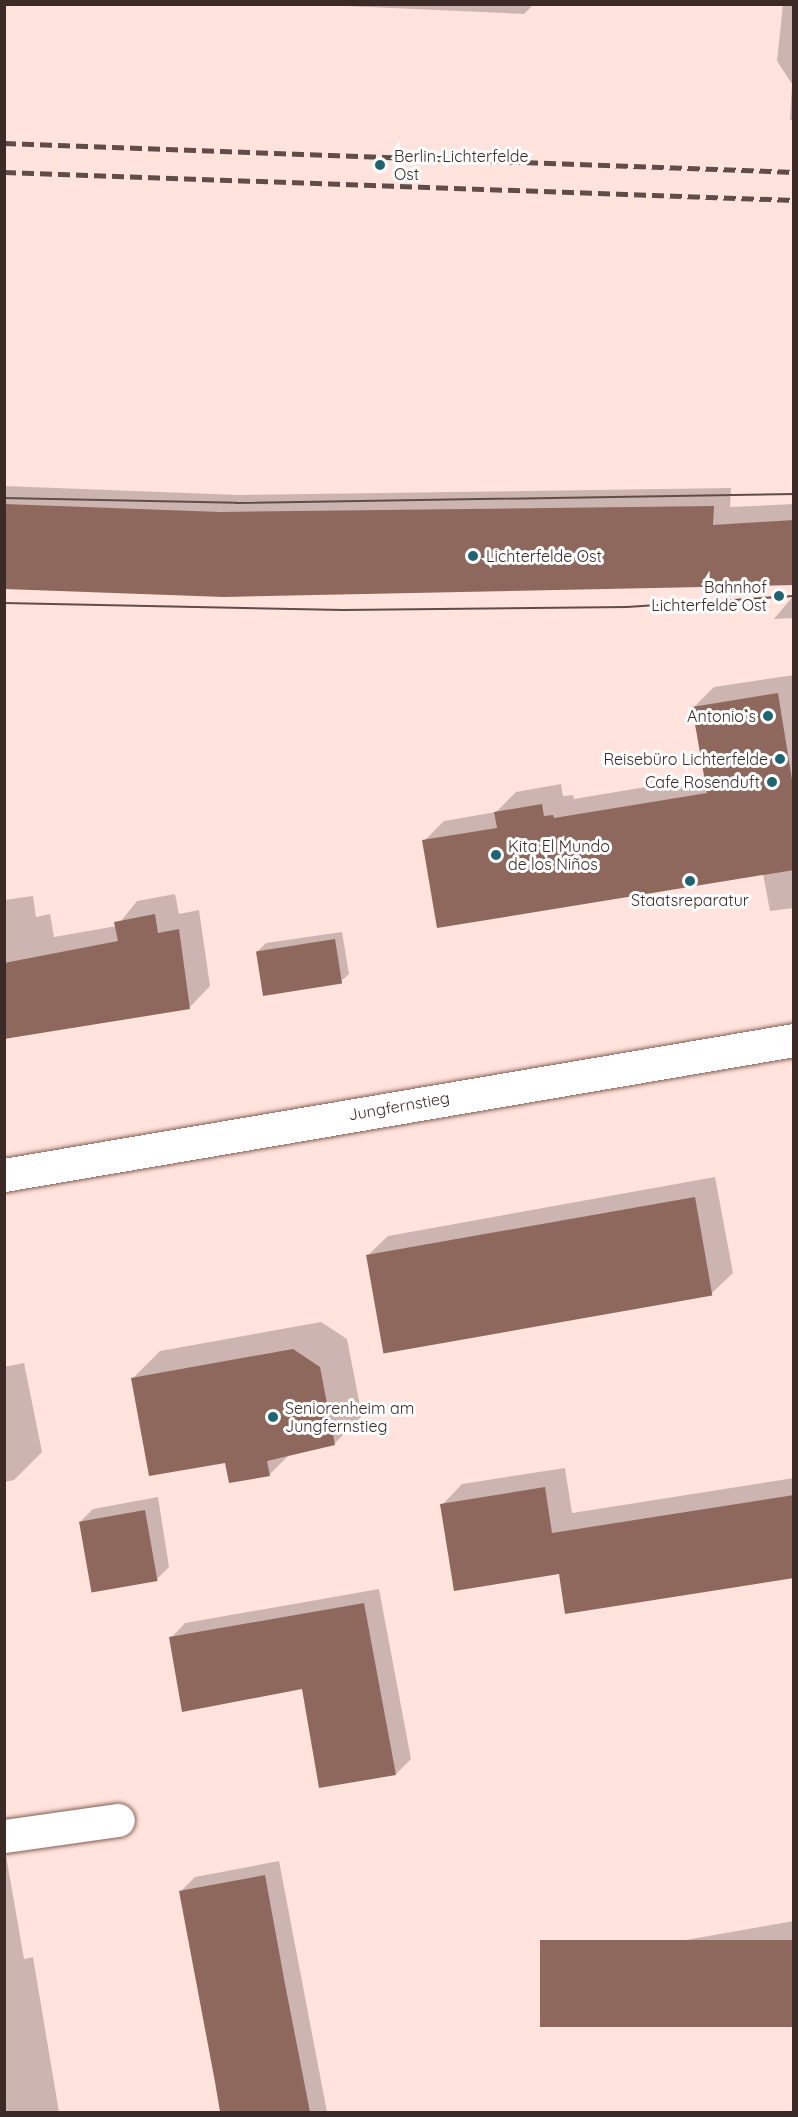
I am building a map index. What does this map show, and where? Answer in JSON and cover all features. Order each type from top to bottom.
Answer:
[{"type":"street","name":"Jungfernstieg","points":[[4,1175],[794,1040]]},
{"type":"street","points":[[4,1836],[118,1820]]},
{"type":"building","points":[[4,504],[220,512],[714,506],[713,525],[794,520],[794,585],[224,597],[4,589]]},
{"type":"building","points":[[778,693],[794,792],[794,870],[437,928],[422,840],[497,828],[494,812],[542,804],[544,816],[553,815],[554,818],[707,793],[692,707]]},
{"type":"building","points":[[155,914],[158,933],[179,929],[190,1009],[4,1039],[4,963],[118,941],[114,922]]},
{"type":"building","points":[[335,939],[342,983],[263,996],[256,952]]},
{"type":"building","points":[[695,1197],[712,1295],[383,1353],[366,1255]]},
{"type":"building","points":[[293,1349],[320,1367],[335,1445],[267,1461],[270,1476],[229,1483],[225,1463],[149,1476],[131,1378]]},
{"type":"building","points":[[545,1487],[552,1533],[794,1495],[794,1578],[565,1614],[559,1574],[454,1591],[440,1504]]},
{"type":"building","points":[[145,1510],[158,1581],[92,1593],[79,1522]]},
{"type":"building","points":[[364,1603],[396,1775],[319,1788],[302,1689],[182,1712],[169,1637]]},
{"type":"building","points":[[265,1875],[310,2112],[220,2112],[179,1891]]},
{"type":"building","points":[[540,1940],[794,1940],[794,2027],[540,2027]]},
{"type":"tram line","points":[[4,498],[236,503],[794,494]]},
{"type":"tram line","points":[[4,603],[343,610],[627,607],[794,596]]},
{"type":"railway","points":[[4,143],[794,172]]},
{"type":"railway","points":[[4,172],[794,200]]},
{"type":"place","name":"Berlin-Lichterfelde Ost","points":[[380,165]]},
{"type":"place","name":"Lichterfelde Ost","points":[[473,556]]},
{"type":"place","name":"Bahnhof Lichterfelde Ost","points":[[779,596]]},
{"type":"place","name":"Antonio´s","points":[[768,716]]},
{"type":"place","name":"Reisebüro Lichterfelde","points":[[780,759]]},
{"type":"place","name":"Cafe Rosenduft","points":[[772,782]]},
{"type":"place","name":"Kita El Mundo de los Niños","points":[[496,855]]},
{"type":"place","name":"Staatsreparatur","points":[[690,881]]},
{"type":"place","name":"Seniorenheim am Jungfernstieg","points":[[273,1417]]}]
